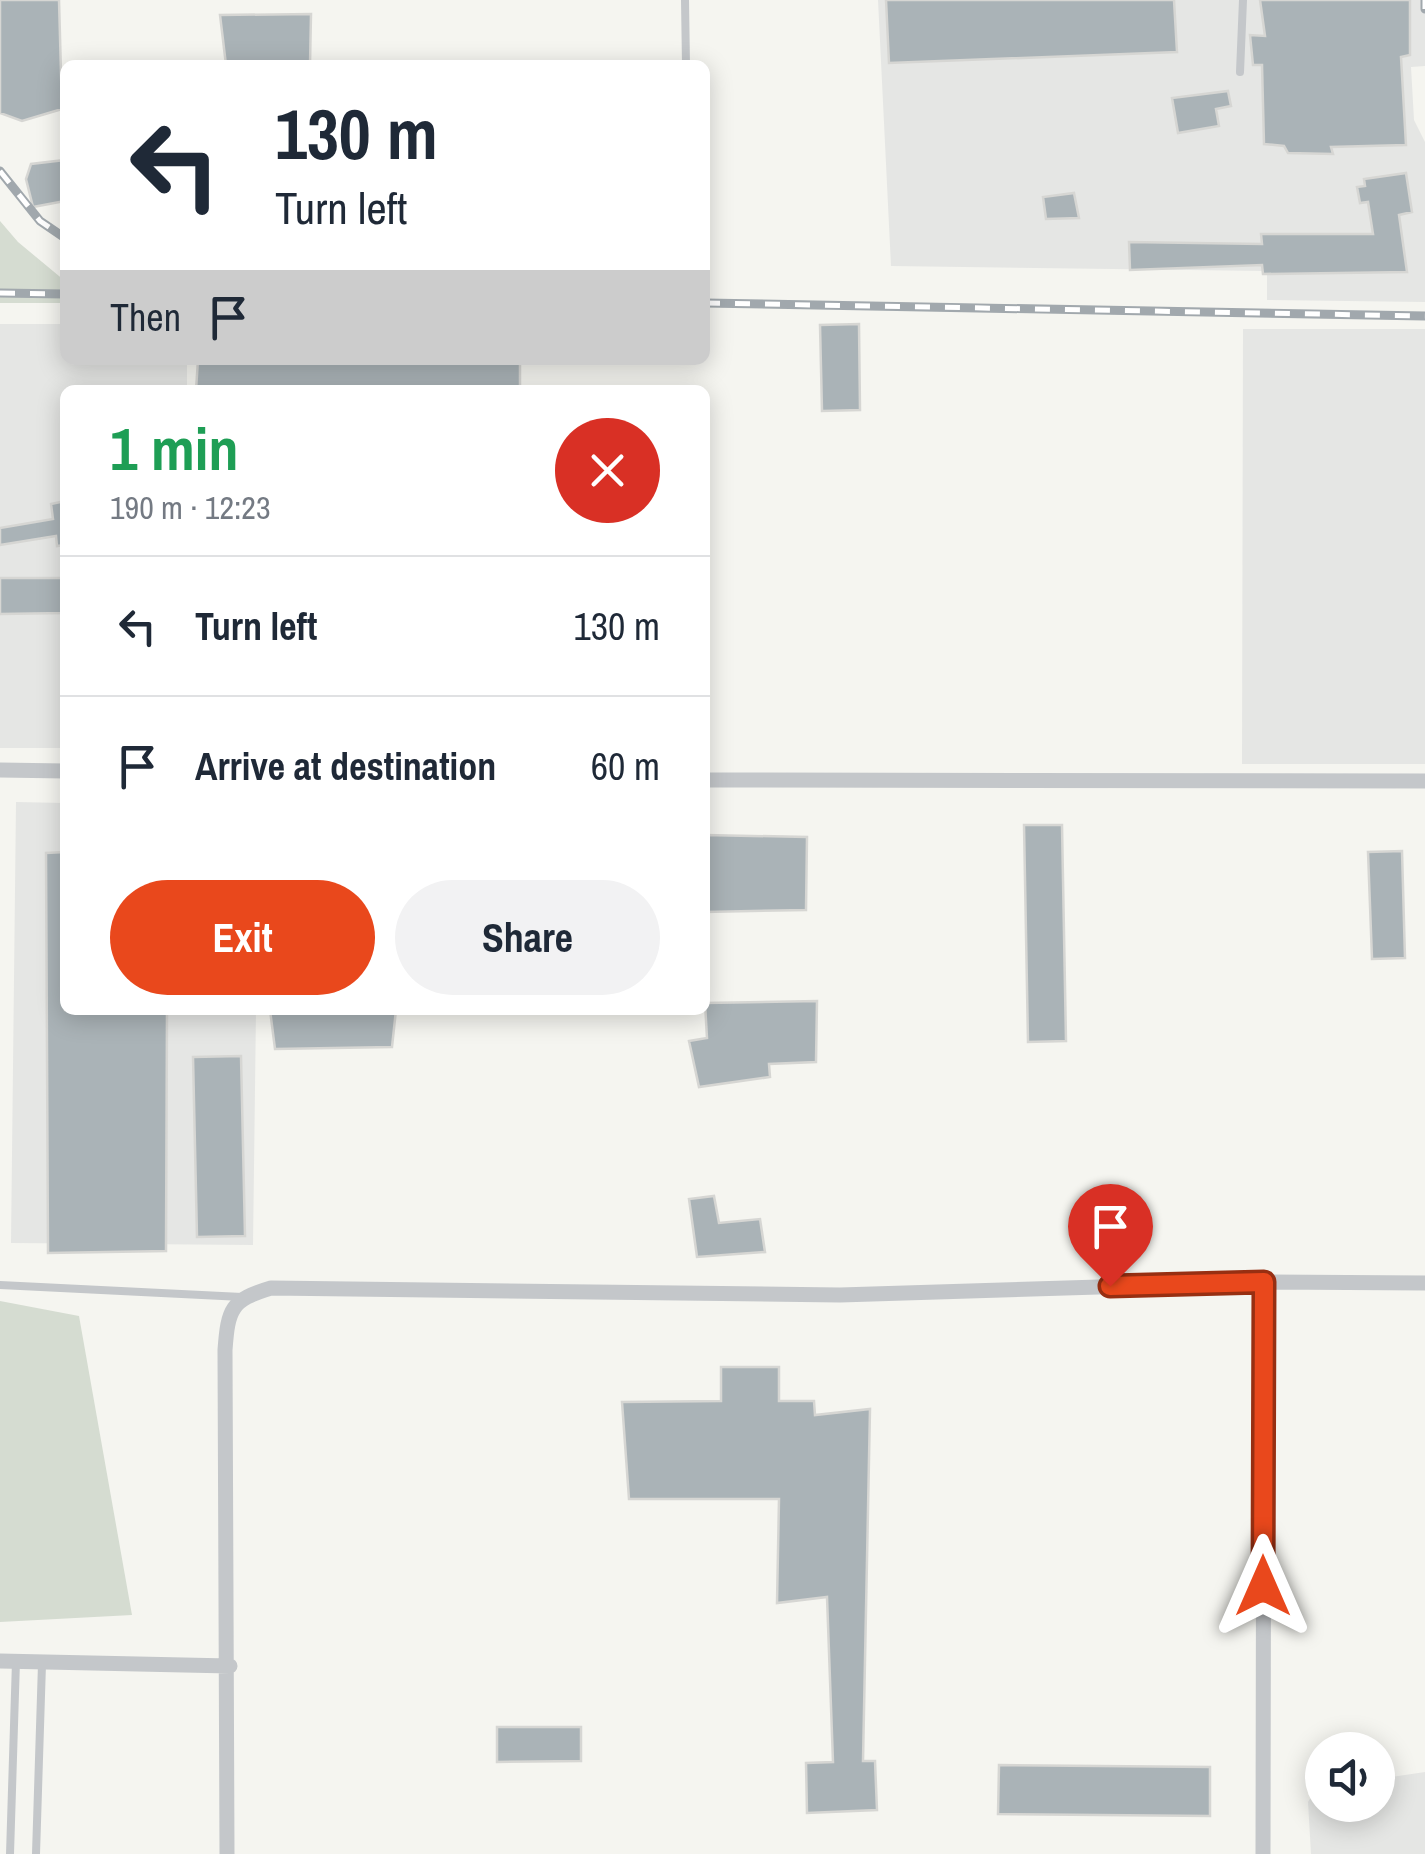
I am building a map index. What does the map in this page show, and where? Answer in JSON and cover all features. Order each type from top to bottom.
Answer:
[{"type":"street","points":[[0,770],[60,772]]},
{"type":"street","points":[[710,780],[1425,781]]},
{"type":"street","points":[[1262,1854],[1264,1282]]},
{"type":"street","points":[[228,1854],[230,1666],[225,1350],[228,1317],[242,1297],[271,1288],[840,1295],[1264,1282],[1425,1283]]},
{"type":"street","points":[[8,1661],[230,1666]]},
{"type":"lane","points":[[685,0],[686,60]]},
{"type":"lane","points":[[1240,72],[1243,0]]},
{"type":"lane","points":[[0,1285],[242,1297]]},
{"type":"lane","points":[[8,1661],[10,1854]]},
{"type":"lane","points":[[36,1854],[42,1661]]},
{"type":"shaded area","points":[[878,0],[1425,0],[1425,66],[1411,67],[1414,120],[1425,142],[1425,302],[1267,300],[1267,271],[891,266]]},
{"type":"shaded area","points":[[0,221],[18,242],[60,277],[60,303],[0,303]]},
{"type":"shaded area","points":[[0,324],[60,324],[60,365],[187,365],[187,385],[60,385],[60,748],[0,748]]},
{"type":"shaded area","points":[[1243,329],[1425,329],[1425,764],[1242,764]]},
{"type":"shaded area","points":[[16,802],[60,803],[60,1015],[256,1015],[253,1245],[11,1243]]},
{"type":"shaded area","points":[[0,1301],[79,1316],[132,1615],[0,1622]]},
{"type":"shaded area","points":[[1425,1772],[1425,1854],[1311,1854],[1309,1822],[1395,1822],[1395,1776]]},
{"type":"building","points":[[0,0],[59,0],[60,110],[22,121],[0,113]]},
{"type":"building","points":[[886,0],[1174,0],[1177,52],[889,63]]},
{"type":"building","points":[[1260,0],[1410,0],[1410,55],[1401,57],[1406,145],[1331,147],[1333,154],[1288,153],[1284,146],[1264,144],[1262,65],[1253,65],[1250,35],[1265,36]]},
{"type":"building","points":[[311,14],[310,60],[225,60],[220,15]]},
{"type":"building","points":[[1228,91],[1231,106],[1216,109],[1219,126],[1178,133],[1172,98]]},
{"type":"building","points":[[60,161],[60,202],[33,207],[26,179],[31,164]]},
{"type":"building","points":[[1406,173],[1412,212],[1399,215],[1407,272],[1263,274],[1262,265],[1130,270],[1129,242],[1262,244],[1261,234],[1373,234],[1368,202],[1360,203],[1357,187],[1365,186],[1364,179]]},
{"type":"building","points":[[1074,193],[1079,218],[1046,219],[1043,197]]},
{"type":"building","points":[[859,324],[860,410],[822,411],[820,325]]},
{"type":"building","points":[[198,365],[520,365],[520,385],[196,385]]},
{"type":"building","points":[[60,502],[60,546],[56,536],[0,545],[0,528],[53,519],[51,504]]},
{"type":"building","points":[[0,578],[60,578],[60,613],[0,614]]},
{"type":"building","points":[[1024,825],[1062,825],[1066,1041],[1028,1042]]},
{"type":"building","points":[[710,835],[807,837],[806,910],[710,912]]},
{"type":"building","points":[[1402,851],[1405,958],[1372,959],[1368,852]]},
{"type":"building","points":[[60,852],[60,1015],[167,1015],[166,1251],[48,1253],[46,853]]},
{"type":"building","points":[[817,1001],[816,1062],[769,1064],[770,1077],[699,1087],[689,1041],[707,1038],[706,1015],[710,1015],[710,1003]]},
{"type":"building","points":[[271,1015],[395,1015],[392,1047],[275,1049]]},
{"type":"building","points":[[241,1056],[245,1236],[197,1237],[193,1057]]},
{"type":"building","points":[[714,1196],[719,1223],[760,1219],[765,1252],[697,1257],[689,1199]]},
{"type":"building","points":[[721,1367],[779,1367],[779,1401],[814,1401],[815,1415],[870,1409],[863,1761],[875,1761],[877,1810],[807,1813],[806,1763],[833,1762],[827,1597],[777,1603],[779,1499],[629,1499],[622,1402],[721,1401]]},
{"type":"building","points":[[497,1727],[581,1727],[581,1761],[497,1762]]},
{"type":"building","points":[[999,1765],[1210,1767],[1210,1816],[998,1814]]},
{"type":"railway","points":[[1425,0],[1425,9]]},
{"type":"railway","points":[[0,171],[40,221],[60,235]]},
{"type":"railway","points":[[0,293],[60,294]]},
{"type":"railway","points":[[710,303],[1425,316]]},
{"type":"route","points":[[1110,1286],[1264,1282],[1263,1586]]}]
